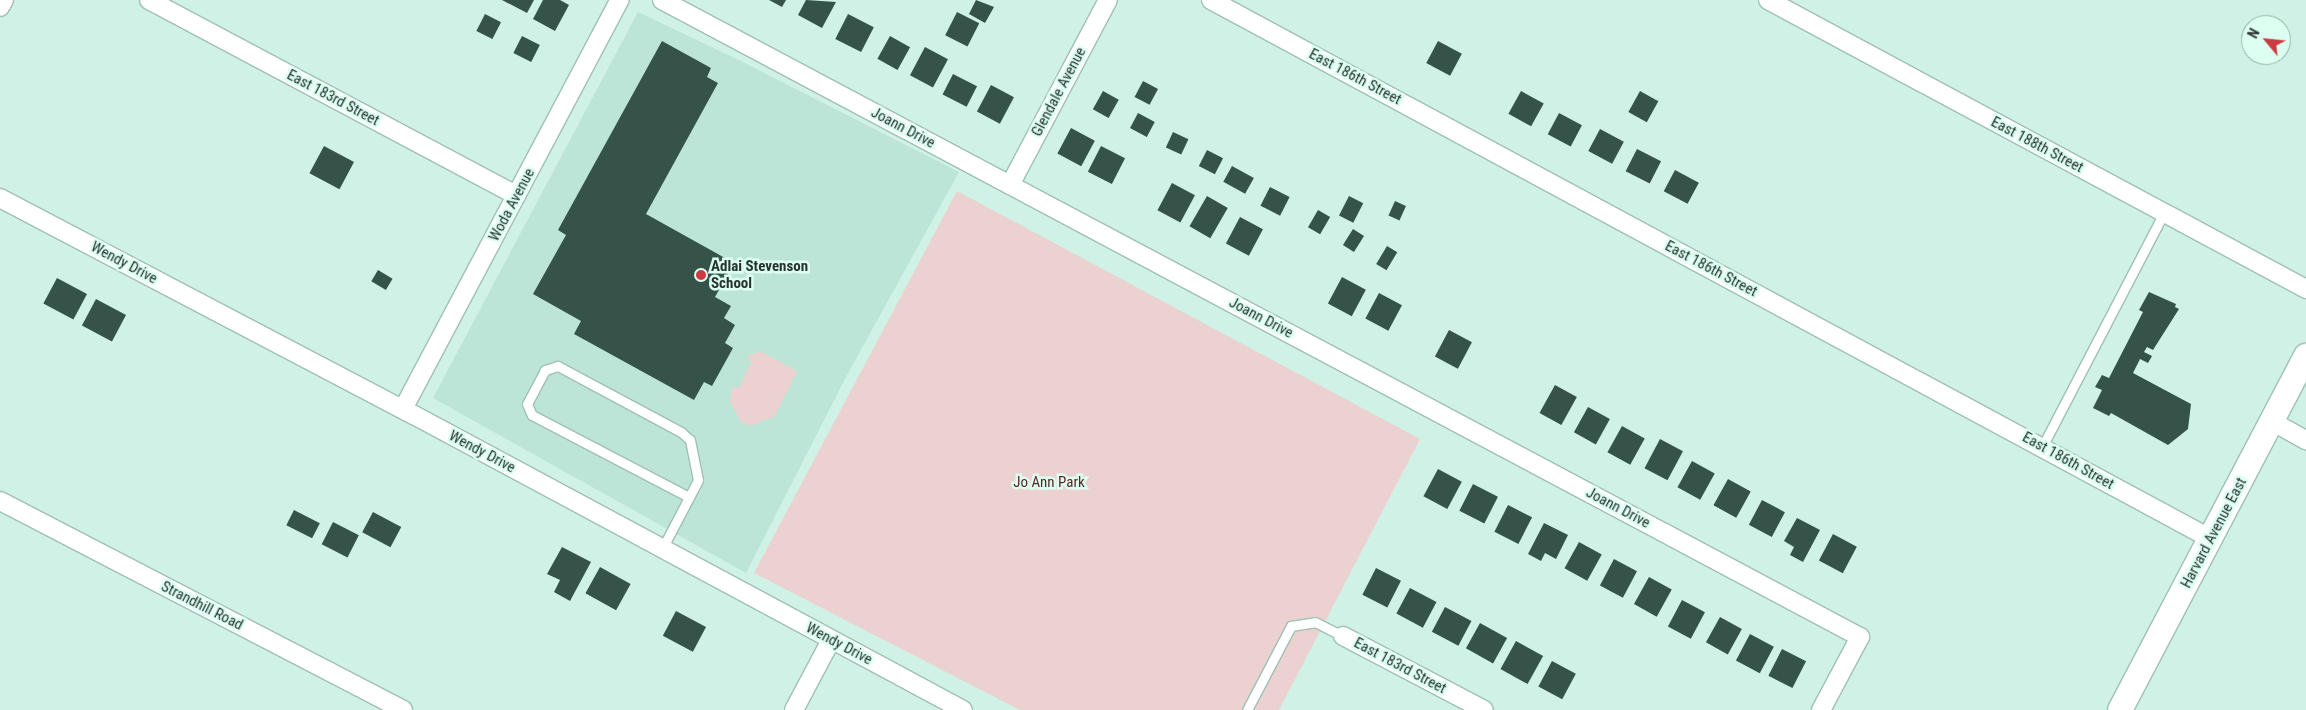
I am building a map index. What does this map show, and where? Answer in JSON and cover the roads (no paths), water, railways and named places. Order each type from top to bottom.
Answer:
[{"type":"main road","name":"Harvard Avenue East","points":[[2120,710],[2306,356]]},
{"type":"street","points":[[0,7],[4,0]]},
{"type":"street","name":"East 183rd Street","points":[[149,0],[516,195]]},
{"type":"street","name":"Woda Avenue","points":[[403,409],[620,0]]},
{"type":"street","name":"Joann Drive","points":[[662,0],[1860,637],[1821,710]]},
{"type":"street","name":"Glendale Avenue","points":[[1010,185],[1108,0]]},
{"type":"street","name":"East 186th Street","points":[[1211,0],[2211,539]]},
{"type":"street","name":"East 188th Street","points":[[1768,0],[2306,289]]},
{"type":"street","name":"Wendy Drive","points":[[0,198],[403,409],[963,710]]},
{"type":"street","points":[[2273,422],[2306,440]]},
{"type":"street","name":"Strandhill Road","points":[[0,501],[403,710]]},
{"type":"street","name":"East 183rd Street","points":[[1343,636],[1484,710]]},
{"type":"street","points":[[794,710],[831,640]]},
{"type":"lane","points":[[2042,447],[2164,213]]},
{"type":"lane","points":[[662,549],[698,480],[696,460],[690,440],[681,432],[558,366],[545,370],[527,404],[532,415],[689,497]]},
{"type":"lane","points":[[1247,710],[1291,626],[1315,622],[1343,636]]},
{"type":"place","name":"Adlai Stevenson School","points":[[701,275]]},
{"type":"park label","name":"Jo Ann Park","points":[[1049,483]]}]
